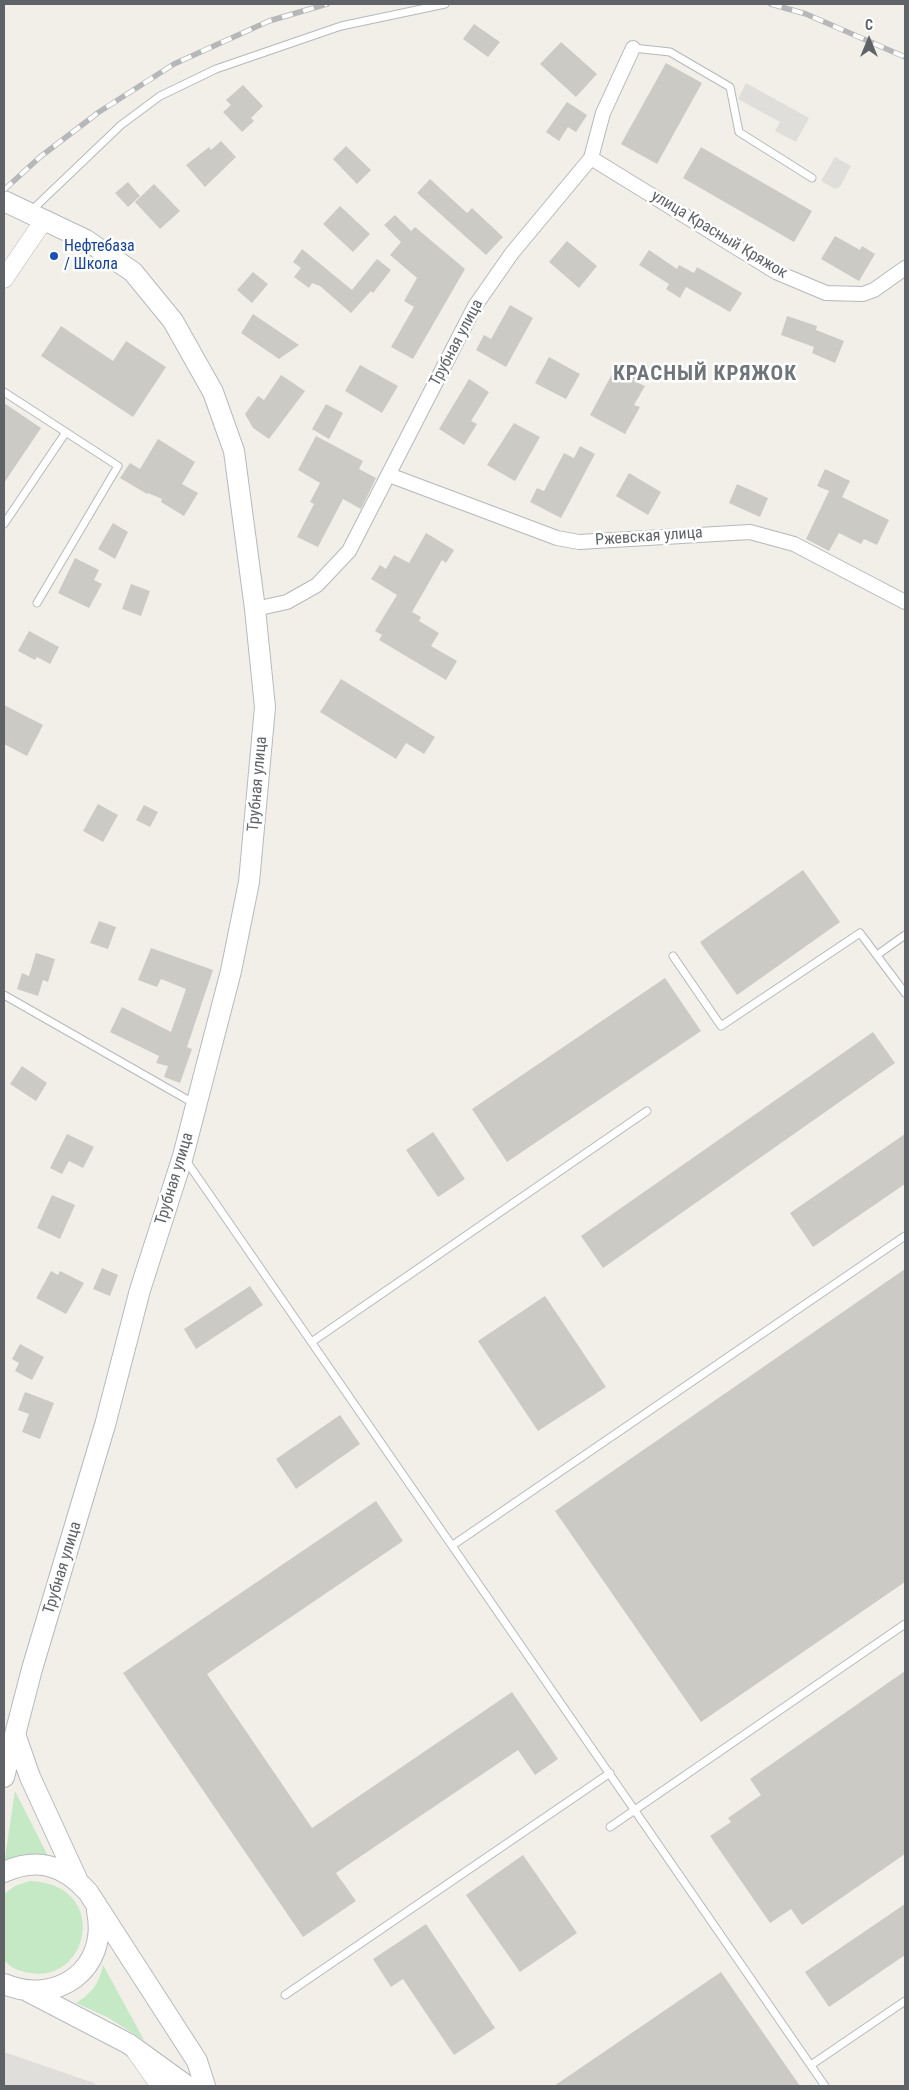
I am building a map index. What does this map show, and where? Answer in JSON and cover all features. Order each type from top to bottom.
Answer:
[{"type":"main road","name":"Трубная улица","points":[[4,201],[86,240],[133,272],[160,304],[184,338],[213,392],[234,451],[255,609],[265,707],[248,882],[231,971],[183,1156],[140,1290],[105,1425],[32,1669],[16,1737],[4,1777]]},
{"type":"main road","points":[[16,1737],[30,1777],[77,1879]]},
{"type":"main road","points":[[4,1872],[16,1866],[49,1865],[64,1870],[77,1879],[88,1892],[197,2060],[206,2086]]},
{"type":"main road","points":[[29,1992],[59,1987],[74,1978],[88,1964],[95,1950],[99,1935],[96,1907]]},
{"type":"main road","points":[[4,1984],[29,1992],[130,2044],[187,2086]]},
{"type":"street","name":"Трубная улица","points":[[255,609],[287,602],[317,585],[338,565],[348,551],[389,475],[457,340],[480,300],[512,253],[591,158],[604,113],[633,48]]},
{"type":"street","name":"улица Красный Кряжок","points":[[591,158],[776,272],[826,292],[863,294],[874,290],[905,268]]},
{"type":"street","points":[[4,279],[37,217]]},
{"type":"street","name":"Ржевская улица","points":[[389,475],[557,538],[579,542],[725,532],[750,532],[774,537],[794,544],[905,602]]},
{"type":"street","points":[[130,2044],[160,2086]]},
{"type":"lane","points":[[37,217],[121,124],[160,96],[216,69],[341,26],[445,4]]},
{"type":"lane","points":[[633,48],[670,52],[730,87],[739,132],[812,178]]},
{"type":"lane","points":[[4,392],[118,466],[37,603]]},
{"type":"lane","points":[[4,524],[66,432]]},
{"type":"lane","points":[[673,956],[722,1026],[860,933],[905,993]]},
{"type":"lane","points":[[877,955],[905,935]]},
{"type":"lane","points":[[4,995],[197,1105]]},
{"type":"lane","points":[[313,1341],[647,1111]]},
{"type":"lane","points":[[183,1156],[313,1341],[825,2086]]},
{"type":"lane","points":[[453,1545],[905,1236]]},
{"type":"lane","points":[[610,1827],[905,1624]]},
{"type":"lane","points":[[285,1995],[610,1773]]},
{"type":"lane","points":[[811,2065],[905,2002]]},
{"type":"shaded area","points":[[746,83],[809,118],[796,142],[775,131],[780,122],[738,99]]},
{"type":"shaded area","points":[[835,157],[851,166],[840,187],[835,189],[821,181]]},
{"type":"shaded area","points":[[4,2052],[94,2083],[96,2086],[4,2086]]},
{"type":"green space","points":[[15,1791],[49,1858],[4,1864]]},
{"type":"green space","points":[[30,1881],[55,1886],[72,1898],[81,1914],[83,1932],[78,1949],[67,1963],[51,1972],[23,1972],[4,1960],[4,1894],[15,1886]]},
{"type":"green space","points":[[103,1965],[144,2040],[107,2017],[76,2003],[94,1987]]},
{"type":"building","points":[[474,24],[500,42],[488,57],[463,39]]},
{"type":"building","points":[[561,42],[597,74],[576,97],[540,64]]},
{"type":"building","points":[[666,63],[702,83],[657,164],[621,144]]},
{"type":"building","points":[[243,85],[263,106],[251,118],[254,121],[242,132],[223,112],[231,105],[226,100]]},
{"type":"building","points":[[567,102],[587,115],[576,132],[568,127],[559,141],[546,132]]},
{"type":"building","points":[[221,141],[236,157],[205,187],[186,165],[209,147],[211,150]]},
{"type":"building","points":[[346,146],[371,170],[357,184],[333,159]]},
{"type":"building","points":[[701,147],[812,211],[794,242],[683,178]]},
{"type":"building","points":[[430,179],[467,213],[472,208],[503,237],[486,255],[417,193]]},
{"type":"building","points":[[128,182],[140,196],[128,207],[115,193]]},
{"type":"building","points":[[154,184],[180,211],[160,229],[135,202]]},
{"type":"building","points":[[340,206],[370,234],[353,252],[323,224]]},
{"type":"building","points":[[395,215],[411,231],[415,227],[465,269],[413,359],[391,347],[414,307],[404,301],[417,278],[390,255],[401,242],[384,225]]},
{"type":"building","points":[[835,236],[860,250],[862,246],[875,254],[859,281],[821,259]]},
{"type":"building","points":[[567,241],[597,266],[579,288],[549,262]]},
{"type":"building","points":[[302,249],[352,290],[377,259],[391,270],[373,293],[371,291],[351,313],[320,286],[312,283],[309,288],[294,277],[301,268],[293,262]]},
{"type":"building","points":[[649,250],[677,269],[679,265],[694,273],[697,267],[742,293],[730,312],[686,287],[680,298],[666,289],[669,284],[639,265]]},
{"type":"building","points":[[253,272],[268,284],[252,303],[237,290]]},
{"type":"building","points":[[510,305],[533,318],[506,367],[476,350],[484,335],[491,339]]},
{"type":"building","points":[[253,314],[299,345],[279,359],[241,333]]},
{"type":"building","points":[[787,316],[817,326],[816,330],[844,341],[835,363],[812,353],[814,347],[781,335]]},
{"type":"building","points":[[61,326],[113,361],[126,341],[166,367],[133,417],[41,356]]},
{"type":"building","points":[[549,357],[580,374],[566,399],[535,383]]},
{"type":"building","points":[[618,363],[640,375],[636,382],[645,386],[634,405],[640,407],[625,434],[590,415]]},
{"type":"building","points":[[360,365],[398,386],[382,413],[345,391]]},
{"type":"building","points":[[281,375],[305,391],[269,439],[253,428],[245,414],[258,396],[264,400]]},
{"type":"building","points":[[469,379],[489,392],[471,421],[477,424],[464,445],[439,429]]},
{"type":"building","points":[[4,403],[41,428],[4,483]]},
{"type":"building","points":[[326,404],[343,413],[329,439],[312,429]]},
{"type":"building","points":[[514,423],[540,437],[515,481],[487,465]]},
{"type":"building","points":[[316,436],[363,461],[359,469],[376,478],[361,509],[343,499],[318,547],[297,537],[314,504],[310,502],[320,483],[298,470]]},
{"type":"building","points":[[158,439],[195,462],[182,484],[198,493],[184,516],[161,502],[162,499],[147,494],[120,478],[130,463],[140,469]]},
{"type":"building","points":[[580,446],[595,454],[561,518],[530,502],[537,488],[544,491],[564,453],[574,458]]},
{"type":"building","points":[[825,469],[850,481],[842,497],[889,520],[877,545],[864,539],[861,544],[839,533],[829,551],[806,539],[829,491],[817,486]]},
{"type":"building","points":[[629,473],[661,492],[648,515],[616,496]]},
{"type":"building","points":[[737,484],[768,498],[760,517],[729,503]]},
{"type":"building","points":[[113,523],[128,532],[115,559],[98,549]]},
{"type":"building","points":[[426,533],[454,550],[446,563],[442,560],[412,612],[421,617],[419,621],[439,633],[431,646],[457,661],[446,680],[379,640],[382,635],[375,631],[397,595],[371,579],[380,565],[386,569],[394,555],[409,563]]},
{"type":"building","points":[[75,558],[99,570],[94,580],[102,584],[89,608],[58,593]]},
{"type":"building","points":[[131,584],[150,591],[141,616],[122,609]]},
{"type":"building","points":[[29,631],[59,647],[50,664],[37,657],[35,660],[18,651]]},
{"type":"building","points":[[341,679],[435,737],[424,754],[406,743],[396,759],[320,712]]},
{"type":"building","points":[[4,705],[43,725],[27,756],[4,744]]},
{"type":"building","points":[[98,804],[118,815],[103,842],[83,831]]},
{"type":"building","points":[[144,805],[158,812],[150,827],[136,820]]},
{"type":"building","points":[[803,870],[840,922],[737,995],[700,942]]},
{"type":"building","points":[[99,921],[116,927],[108,949],[90,943]]},
{"type":"building","points":[[151,948],[213,970],[187,1047],[192,1049],[180,1083],[164,1077],[168,1066],[156,1063],[159,1056],[110,1032],[122,1007],[171,1032],[186,989],[161,979],[157,987],[138,980]]},
{"type":"building","points":[[36,953],[55,959],[48,982],[43,980],[38,996],[17,989],[22,973],[29,976]]},
{"type":"building","points":[[665,978],[701,1031],[507,1162],[472,1109]]},
{"type":"building","points":[[873,1032],[895,1063],[603,1268],[581,1236]]},
{"type":"building","points":[[22,1066],[47,1083],[36,1101],[10,1084]]},
{"type":"building","points":[[433,1132],[465,1179],[438,1197],[406,1150]]},
{"type":"building","points":[[67,1134],[94,1147],[83,1168],[69,1161],[62,1174],[50,1168]]},
{"type":"building","points":[[905,1134],[905,1184],[813,1247],[790,1213]]},
{"type":"building","points":[[52,1195],[75,1205],[60,1239],[37,1228]]},
{"type":"building","points":[[102,1268],[118,1275],[110,1296],[93,1289]]},
{"type":"building","points":[[905,1269],[905,1582],[701,1722],[555,1511]]},
{"type":"building","points":[[51,1271],[58,1275],[60,1271],[84,1283],[66,1314],[36,1298]]},
{"type":"building","points":[[250,1286],[263,1305],[196,1349],[184,1329]]},
{"type":"building","points":[[545,1296],[606,1387],[538,1431],[478,1341]]},
{"type":"building","points":[[20,1344],[44,1357],[32,1380],[15,1371],[19,1363],[12,1359]]},
{"type":"building","points":[[25,1392],[54,1403],[40,1439],[22,1432],[29,1414],[18,1410]]},
{"type":"building","points":[[340,1415],[360,1444],[296,1489],[276,1459]]},
{"type":"building","points":[[376,1501],[403,1541],[207,1674],[312,1828],[512,1692],[558,1759],[535,1775],[518,1750],[336,1873],[356,1901],[303,1937],[123,1673]]},
{"type":"building","points":[[905,1671],[905,1854],[802,1925],[791,1909],[770,1923],[710,1836],[731,1822],[728,1818],[761,1795],[750,1779]]},
{"type":"building","points":[[523,1855],[577,1933],[520,1972],[466,1895]]},
{"type":"building","points":[[905,1904],[905,1955],[829,2007],[805,1972]]},
{"type":"building","points":[[426,1924],[495,2028],[454,2055],[403,1979],[391,1987],[373,1959]]},
{"type":"building","points":[[721,1972],[800,2086],[554,2086]]},
{"type":"railway","points":[[4,190],[40,157],[99,112],[174,64],[269,21],[327,4]]},
{"type":"railway","points":[[771,4],[806,14],[905,57]]},
{"type":"place","name":"Нефтебаза / Школа","points":[[54,256]]},
{"type":"district","name":"КРАСНЫЙ КРЯЖОК","points":[[705,375]]}]
